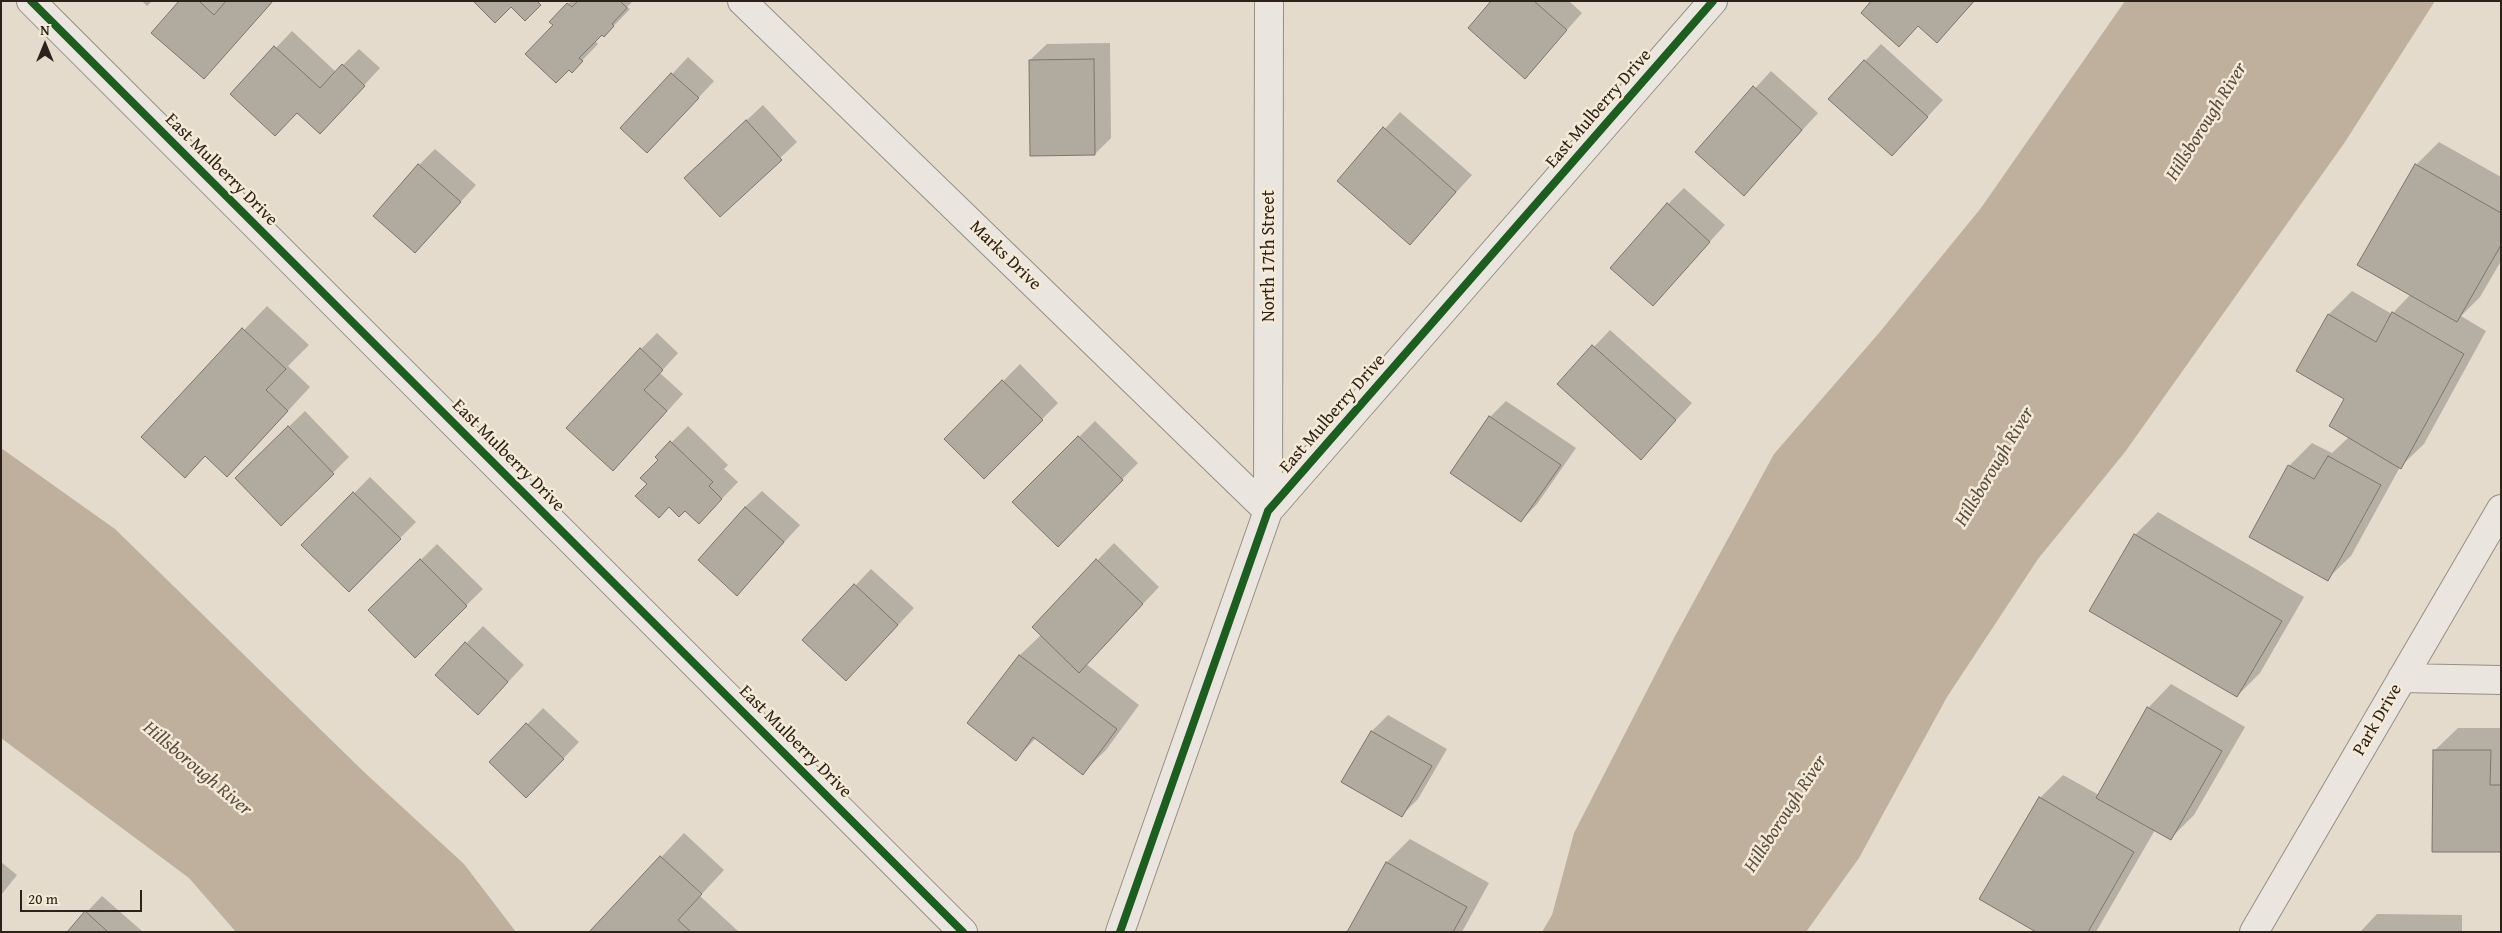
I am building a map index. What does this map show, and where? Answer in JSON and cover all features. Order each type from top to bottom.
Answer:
[{"type":"street","name":"East Mulberry Drive","points":[[32,1],[963,932]]},
{"type":"street","name":"Marks Drive","points":[[742,1],[1268,511]]},
{"type":"street","name":"North 17th Street","points":[[1268,511],[1269,1]]},
{"type":"street","name":"East Mulberry Drive","points":[[1120,932],[1268,511],[1712,1]]},
{"type":"street","name":"Park Drive","points":[[2254,932],[2501,509]]},
{"type":"street","points":[[2402,678],[2501,680]]},
{"type":"water","name":"Hillsborough River","points":[[2125,1],[2435,1],[2345,142],[2125,452],[2038,559],[1947,697],[1859,858],[1806,932],[1542,932],[1552,915],[1574,833],[1674,638],[1774,454],[1879,333],[1981,208]]},
{"type":"water","name":"Hillsborough River","points":[[1,448],[115,529],[363,771],[464,864],[516,932],[236,932],[189,878],[1,738]]},
{"type":"building","points":[[179,1],[199,1],[214,15],[226,1],[273,1],[204,79],[151,33]]},
{"type":"building","points":[[473,1],[537,1],[541,5],[525,21],[511,7],[495,23]]},
{"type":"building","points":[[578,1],[620,1],[627,8],[612,24],[614,26],[604,37],[602,35],[579,58],[583,61],[572,73],[569,70],[556,83],[525,54],[553,25],[549,22],[567,3],[572,7]]},
{"type":"building","points":[[1491,1],[1534,1],[1567,30],[1525,79],[1468,28]]},
{"type":"building","points":[[1871,1],[1974,1],[1937,43],[1918,26],[1899,47],[1861,13]]},
{"type":"building","points":[[274,46],[320,88],[342,64],[365,86],[320,134],[297,113],[275,136],[230,94]]},
{"type":"building","points":[[1094,59],[1095,155],[1030,156],[1029,60]]},
{"type":"building","points":[[1864,60],[1928,117],[1892,156],[1828,99]]},
{"type":"building","points":[[671,73],[699,98],[647,153],[620,128]]},
{"type":"building","points":[[1753,86],[1802,130],[1744,196],[1695,152]]},
{"type":"building","points":[[746,120],[782,160],[720,217],[684,178]]},
{"type":"building","points":[[1383,127],[1456,192],[1410,245],[1337,181]]},
{"type":"building","points":[[418,164],[461,202],[415,253],[373,216]]},
{"type":"building","points":[[2415,164],[2501,213],[2501,245],[2457,322],[2357,265]]},
{"type":"building","points":[[1667,203],[1710,242],[1653,306],[1610,268]]},
{"type":"building","points":[[2392,312],[2464,354],[2401,469],[2329,426],[2344,399],[2296,371],[2328,314],[2376,342]]},
{"type":"building","points":[[242,328],[286,369],[266,390],[288,411],[227,477],[205,456],[185,478],[141,437]]},
{"type":"building","points":[[1592,345],[1676,420],[1641,460],[1557,384]]},
{"type":"building","points":[[640,348],[663,370],[644,390],[667,411],[613,471],[566,428]]},
{"type":"building","points":[[1002,380],[1043,420],[984,479],[944,439]]},
{"type":"building","points":[[1489,416],[1561,465],[1521,522],[1450,473]]},
{"type":"building","points":[[288,426],[334,474],[281,526],[235,478]]},
{"type":"building","points":[[1078,436],[1123,480],[1058,547],[1012,502]]},
{"type":"building","points":[[670,441],[713,482],[709,486],[722,499],[699,524],[685,511],[679,517],[669,507],[659,518],[635,496],[647,484],[640,478],[658,460],[655,457]]},
{"type":"building","points":[[2328,456],[2381,485],[2328,581],[2249,537],[2288,465],[2314,479]]},
{"type":"building","points":[[353,492],[401,539],[349,592],[301,545]]},
{"type":"building","points":[[745,507],[784,542],[737,596],[698,560]]},
{"type":"building","points":[[2134,534],[2282,621],[2237,697],[2089,611]]},
{"type":"building","points":[[420,559],[467,606],[415,658],[368,610]]},
{"type":"building","points":[[1096,559],[1143,604],[1079,673],[1032,627]]},
{"type":"building","points":[[854,584],[898,625],[846,681],[802,640]]},
{"type":"building","points":[[465,642],[508,682],[478,715],[435,675]]},
{"type":"building","points":[[1019,655],[1117,729],[1083,775],[1033,737],[1016,761],[967,723]]},
{"type":"building","points":[[2147,707],[2222,751],[2171,840],[2096,798]]},
{"type":"building","points":[[526,723],[564,759],[526,798],[489,762]]},
{"type":"building","points":[[1371,731],[1432,766],[1402,817],[1341,782]]},
{"type":"building","points":[[2433,750],[2491,750],[2490,785],[2501,785],[2501,852],[2432,852]]},
{"type":"building","points":[[2039,797],[2134,852],[2088,932],[2036,932],[1979,899]]},
{"type":"building","points":[[660,856],[702,894],[678,920],[691,932],[589,932]]},
{"type":"building","points":[[1386,862],[1467,907],[1453,932],[1347,932]]},
{"type":"building","points":[[85,911],[108,932],[67,932]]},
{"type":"cycle path","points":[[31,1],[963,932]]},
{"type":"cycle path","points":[[1120,932],[1268,511],[1713,1]]}]
